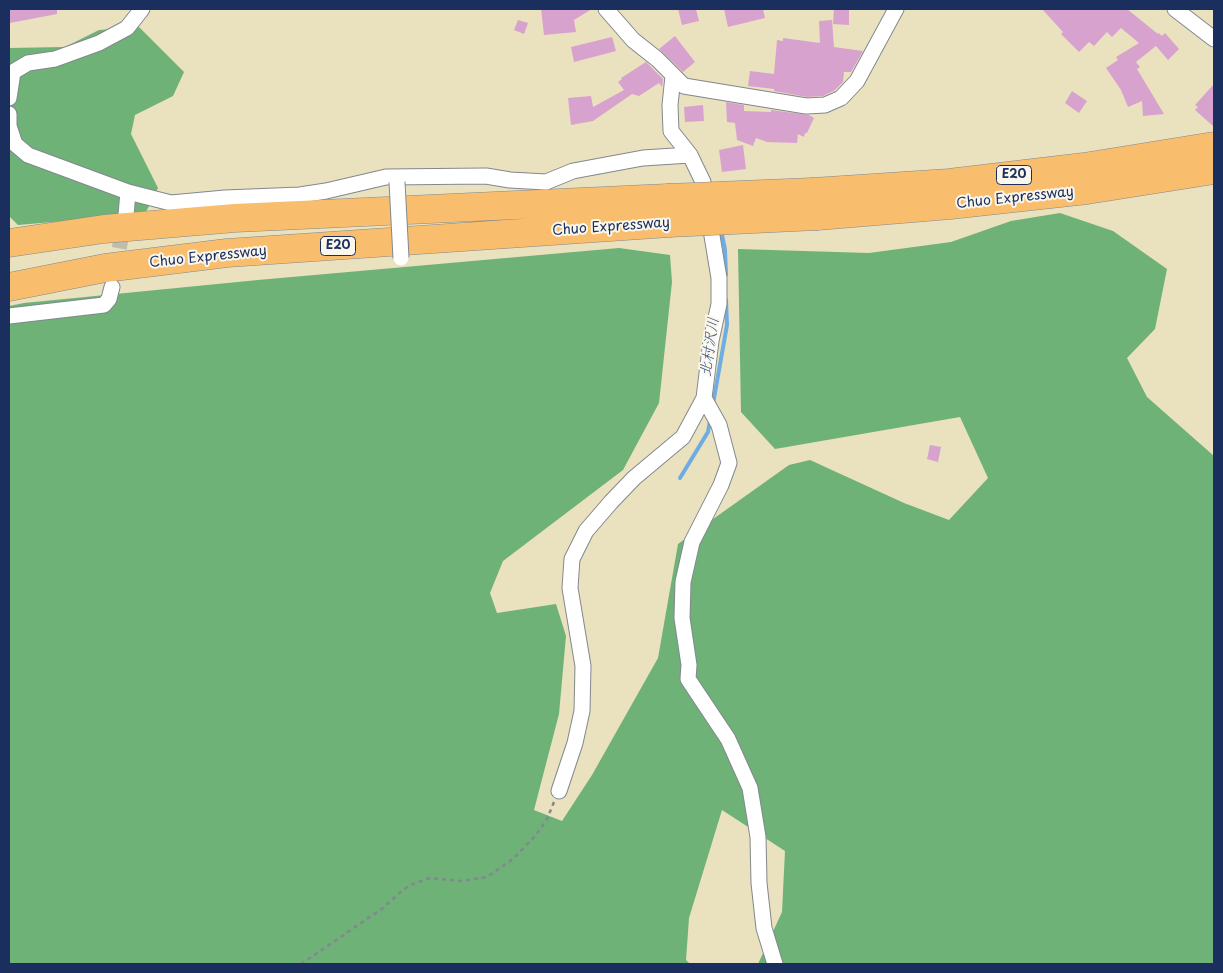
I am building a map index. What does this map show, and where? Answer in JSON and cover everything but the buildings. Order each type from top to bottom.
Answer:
[{"type":"highway","name":"Chuo Expressway","points":[[815,204],[949,183],[1084,167],[1214,146]]},
{"type":"highway","name":"Chuo Expressway","points":[[9,243],[104,229],[235,218],[669,211],[815,204],[950,205],[1087,190],[1214,170]]},
{"type":"highway","name":"Chuo Expressway","points":[[9,287],[105,268],[227,254],[669,211]]},
{"type":"street","points":[[9,98],[13,72],[28,63],[55,59],[99,43],[127,28],[142,9]]},
{"type":"street","points":[[615,12],[633,40],[657,58],[684,86],[806,106],[826,105],[841,98],[857,81],[896,9]]},
{"type":"street","points":[[1175,9],[1214,39]]},
{"type":"street","points":[[559,791],[576,743],[582,711],[583,666],[570,588],[572,559],[586,531],[611,502],[634,478],[683,437],[704,398],[711,341],[719,304],[719,278],[703,182],[690,155],[671,132],[670,105],[673,76]]},
{"type":"street","points":[[9,114],[9,126],[15,144],[28,155],[128,192],[171,203],[225,198],[300,195],[386,177],[396,179],[486,176],[510,180],[546,182],[573,171],[617,162],[690,155]]},
{"type":"street","points":[[396,179],[401,258]]},
{"type":"street","points":[[126,215],[128,192]]},
{"type":"street","points":[[9,316],[104,305],[109,299],[112,287]]},
{"type":"street","points":[[704,398],[719,425],[729,463],[721,485],[692,542],[683,582],[682,618],[689,665],[688,679],[728,739],[750,788],[758,837],[759,883],[764,928],[774,964]]},
{"type":"path","points":[[301,964],[383,908],[404,888],[430,878],[461,880],[487,877],[513,859],[536,835],[547,819],[559,791]]},
{"type":"green space","points":[[139,27],[184,72],[173,96],[135,115],[131,134],[158,188],[145,214],[18,225],[9,216],[9,48],[65,47],[99,30]]},
{"type":"green space","points":[[1060,213],[1113,231],[1167,269],[1155,329],[1127,358],[1147,397],[1214,456],[1214,964],[758,964],[782,912],[785,851],[722,810],[689,918],[686,960],[690,964],[9,964],[9,306],[258,280],[619,248],[670,255],[672,282],[659,403],[623,470],[503,561],[490,593],[497,613],[556,604],[566,636],[559,714],[534,810],[562,821],[592,775],[658,658],[678,544],[789,465],[810,460],[904,503],[949,520],[988,478],[960,417],[775,449],[741,412],[738,249],[869,253],[951,242],[1011,221]]},
{"type":"waterway","name":"北村沢川","points":[[721,230],[725,250],[726,275]]},
{"type":"waterway","name":"北村沢川","points":[[713,404],[727,325],[726,300]]},
{"type":"waterway","name":"北村沢川","points":[[680,478],[708,432],[710,421]]},
{"type":"tunnel","points":[[115,271],[124,223]]}]
